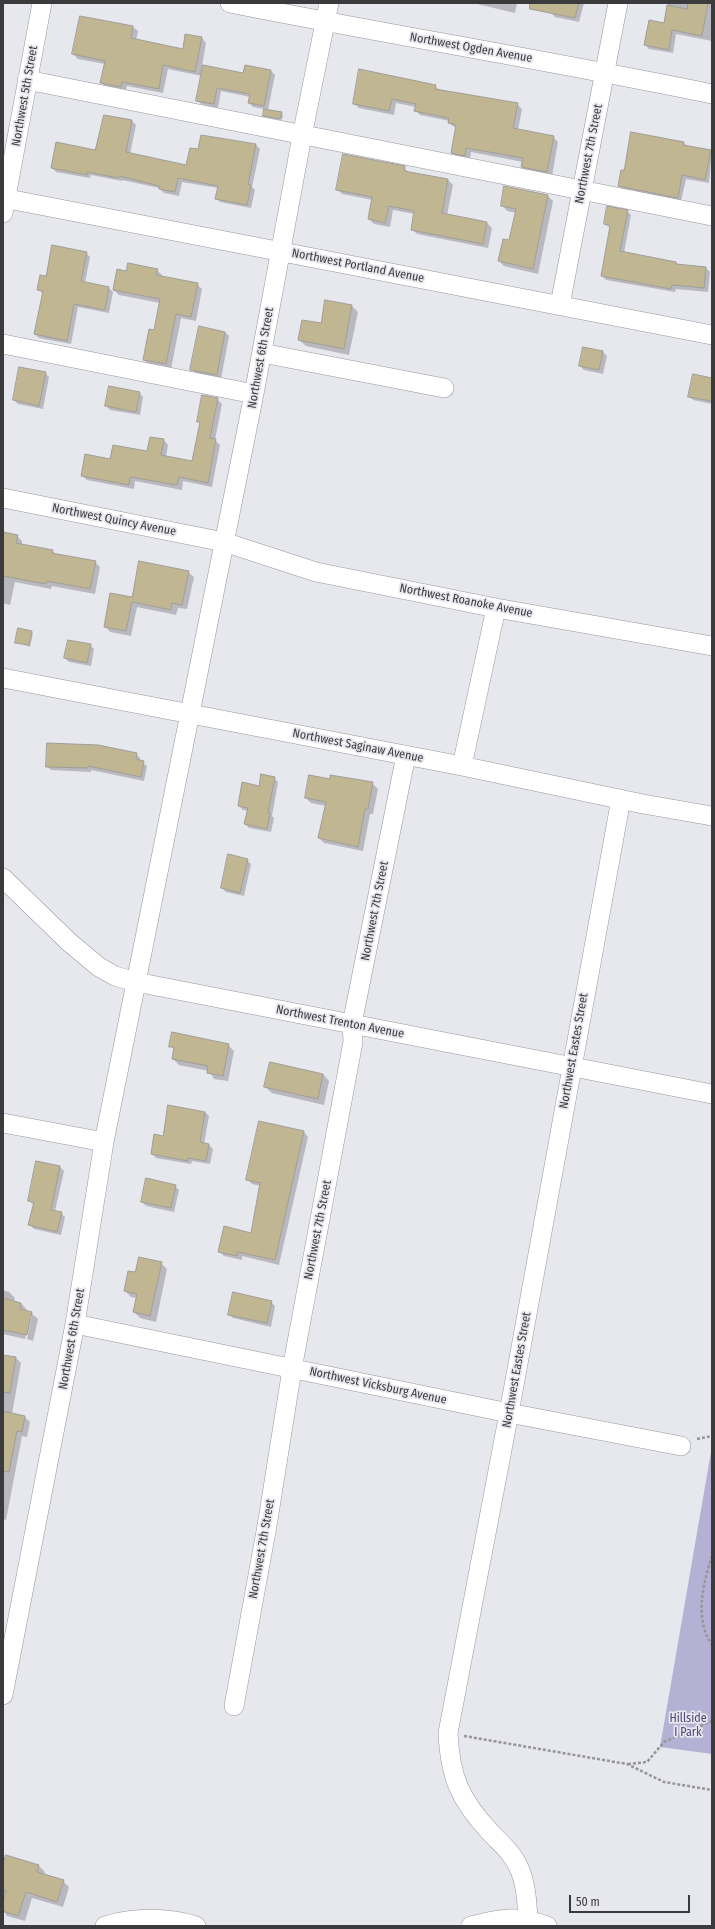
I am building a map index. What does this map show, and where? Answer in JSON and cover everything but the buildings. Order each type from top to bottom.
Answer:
[{"type":"street","name":"Northwest 5th Street","points":[[4,203],[42,3]]},
{"type":"street","name":"Northwest Ogden Avenue","points":[[230,3],[325,22],[605,72],[712,94]]},
{"type":"street","name":"Northwest 6th Street","points":[[3,1695],[75,1324],[104,1142],[191,713],[329,3]]},
{"type":"street","name":"Northwest 7th Street","points":[[560,305],[618,3]]},
{"type":"street","points":[[27,80],[302,136],[712,216]]},
{"type":"street","name":"Northwest Portland Avenue","points":[[4,203],[280,252],[712,335]]},
{"type":"street","points":[[3,344],[254,394]]},
{"type":"street","points":[[262,353],[444,388]]},
{"type":"street","name":"Northwest Quincy Avenue","points":[[3,498],[224,542]]},
{"type":"street","name":"Northwest Roanoke Avenue","points":[[224,542],[316,572],[496,608],[712,646]]},
{"type":"street","points":[[462,766],[496,608]]},
{"type":"street","name":"Northwest Saginaw Avenue","points":[[3,678],[191,713],[712,816]]},
{"type":"street","name":"Northwest 7th Street","points":[[234,1706],[267,1526],[292,1369],[353,1042],[352,1024],[406,755]]},
{"type":"street","name":"Northwest Eastes Street","points":[[528,1919],[526,1893],[520,1869],[511,1854],[476,1817],[464,1801],[454,1778],[449,1758],[448,1733],[509,1414],[621,799]]},
{"type":"street","name":"Northwest Trenton Avenue","points":[[3,878],[68,942],[99,967],[116,976],[136,982],[712,1094]]},
{"type":"street","points":[[3,1123],[104,1142]]},
{"type":"street","name":"Northwest Vicksburg Avenue","points":[[75,1324],[509,1414],[681,1446]]},
{"type":"street","points":[[471,1926],[502,1918],[528,1919],[547,1926]]},
{"type":"street","points":[[105,1926],[132,1920],[153,1920],[196,1926]]},
{"type":"path","points":[[712,1556],[702,1585],[701,1610],[707,1637],[712,1645]]},
{"type":"path","points":[[448,1733],[627,1764],[648,1762],[664,1742],[712,1721]]},
{"type":"path","points":[[627,1764],[664,1782],[712,1790]]},
{"type":"green space","name":"Hillside I Park","points":[[712,1446],[712,1754],[660,1747]]}]
